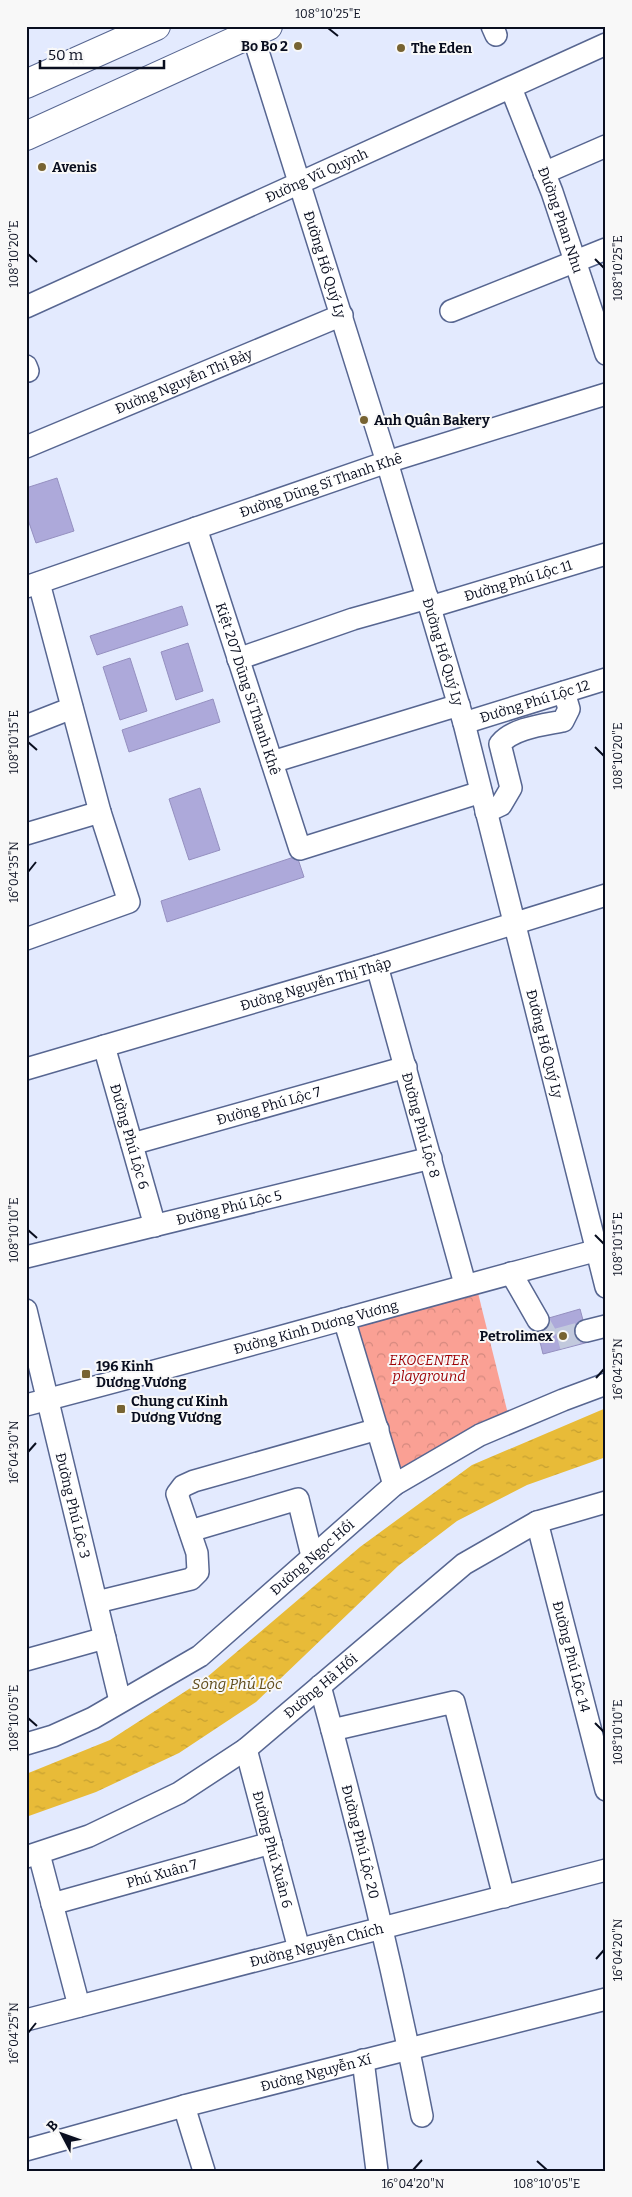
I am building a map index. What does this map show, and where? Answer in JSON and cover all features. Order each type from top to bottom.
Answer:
[{"type":"main road","points":[[26,84],[156,26]]},
{"type":"main road","points":[[26,136],[257,29]]},
{"type":"street","name":"Đường Hồ Quý Ly","points":[[257,29],[300,184],[388,462],[462,714],[514,923],[601,1249],[606,1287]]},
{"type":"street","name":"Đường Vũ Quỳnh","points":[[26,308],[606,44]]},
{"type":"street","name":"Đường Phan Nhu","points":[[511,88],[544,173],[606,354]]},
{"type":"street","points":[[544,173],[606,146]]},
{"type":"street","points":[[451,312],[606,249]]},
{"type":"street","name":"Đường Nguyễn Thị Bảy","points":[[26,447],[342,315]]},
{"type":"street","name":"Đường Dũng Sĩ Thanh Khê","points":[[26,939],[129,902],[100,812],[72,708],[33,585],[388,462],[606,394]]},
{"type":"street","name":"Kiệt 207 Dũng Sĩ Thanh Khê","points":[[196,528],[300,849],[484,802]]},
{"type":"street","name":"Đường Phú Lộc 11","points":[[238,659],[353,619],[429,603],[606,554]]},
{"type":"street","name":"Đường Phú Lộc 12","points":[[272,762],[462,714],[564,692],[606,679]]},
{"type":"street","points":[[484,802],[501,805],[511,788],[500,744],[505,738],[531,728],[563,721],[568,709],[564,692]]},
{"type":"street","points":[[26,726],[72,708]]},
{"type":"street","points":[[26,834],[100,812]]},
{"type":"street","name":"Đường Nguyễn Thị Thập","points":[[26,1069],[378,966],[606,895]]},
{"type":"street","name":"Đường Phú Lộc 8","points":[[378,966],[465,1284]]},
{"type":"street","name":"Đường Phú Lộc 6","points":[[104,1046],[155,1226]]},
{"type":"street","name":"Đường Phú Lộc 7","points":[[132,1144],[406,1067]]},
{"type":"street","name":"Đường Phú Lộc 5","points":[[26,1257],[431,1158]]},
{"type":"street","name":"Đường Kinh Dương Vương","points":[[26,1405],[173,1367],[465,1284],[601,1249]]},
{"type":"street","points":[[511,1273],[538,1320]]},
{"type":"street","name":"Đường Phú Lộc 3","points":[[26,1310],[120,1701]]},
{"type":"street","points":[[344,1319],[394,1484]]},
{"type":"street","name":"Đường Ngọc Hồi","points":[[26,1744],[53,1736],[93,1718],[200,1656],[394,1484],[480,1435],[606,1384]]},
{"type":"street","points":[[96,1602],[191,1579],[198,1572],[197,1553],[177,1494],[183,1486],[194,1481],[378,1430]]},
{"type":"street","points":[[190,1530],[298,1499],[312,1556]]},
{"type":"street","name":"Đường Hà Hồi","points":[[33,1855],[89,1836],[179,1793],[246,1749],[464,1564],[537,1522],[606,1502]]},
{"type":"street","name":"Đường Phú Lộc 14","points":[[537,1522],[606,1790]]},
{"type":"street","points":[[26,1660],[105,1638]]},
{"type":"street","name":"Đường Phú Lộc 20","points":[[320,1686],[381,1928],[409,2049],[422,2116]]},
{"type":"street","points":[[332,1730],[454,1702],[504,1897]]},
{"type":"street","name":"Đường Phú Xuân 6","points":[[246,1749],[299,1949]]},
{"type":"street","name":"Phú Xuân 7","points":[[52,1904],[271,1843]]},
{"type":"street","points":[[33,1855],[52,1904],[79,2006]]},
{"type":"street","name":"Đường Nguyễn Chích","points":[[26,2020],[606,1870]]},
{"type":"street","name":"Đường Nguyễn Xí","points":[[26,2150],[184,2106],[606,1999]]},
{"type":"street","points":[[363,2060],[377,2171]]},
{"type":"street","points":[[184,2106],[204,2171]]},
{"type":"green space","name":"EKOCENTER playground","points":[[477,1289],[508,1414],[394,1485],[344,1319]]},
{"type":"water","name":"Sông Phú Lộc","points":[[606,1408],[606,1457],[527,1485],[457,1521],[398,1566],[256,1702],[179,1753],[96,1792],[26,1817],[26,1774],[110,1740],[206,1678],[360,1547],[472,1465]]},
{"type":"building","points":[[57,478],[74,531],[36,543],[26,514],[26,488]]},
{"type":"building","points":[[182,606],[188,625],[97,655],[90,636]]},
{"type":"building","points":[[188,643],[203,691],[176,700],[161,652]]},
{"type":"building","points":[[130,658],[147,711],[120,720],[103,667]]},
{"type":"building","points":[[213,699],[220,722],[129,752],[122,730]]},
{"type":"building","points":[[200,788],[220,850],[189,860],[169,799]]},
{"type":"building","points":[[297,856],[304,877],[167,922],[161,901]]},
{"type":"building","name":"Petrolimex","points":[[580,1309],[589,1342],[543,1354],[535,1322]]},
{"type":"tunnel","points":[[538,1320],[550,1341],[586,1331]]},
{"type":"place","name":"Bo Bo 2","points":[[298,46]]},
{"type":"place","name":"The Eden","points":[[401,48]]},
{"type":"place","name":"Avenis","points":[[42,167]]},
{"type":"place","name":"Anh Quân Bakery","points":[[364,420]]},
{"type":"place","name":"Petrolimex","points":[[563,1336]]},
{"type":"place","name":"196 Kinh Dương Vương","points":[[86,1374]]},
{"type":"place","name":"Chung cư Kinh Dương Vương","points":[[121,1409]]}]
